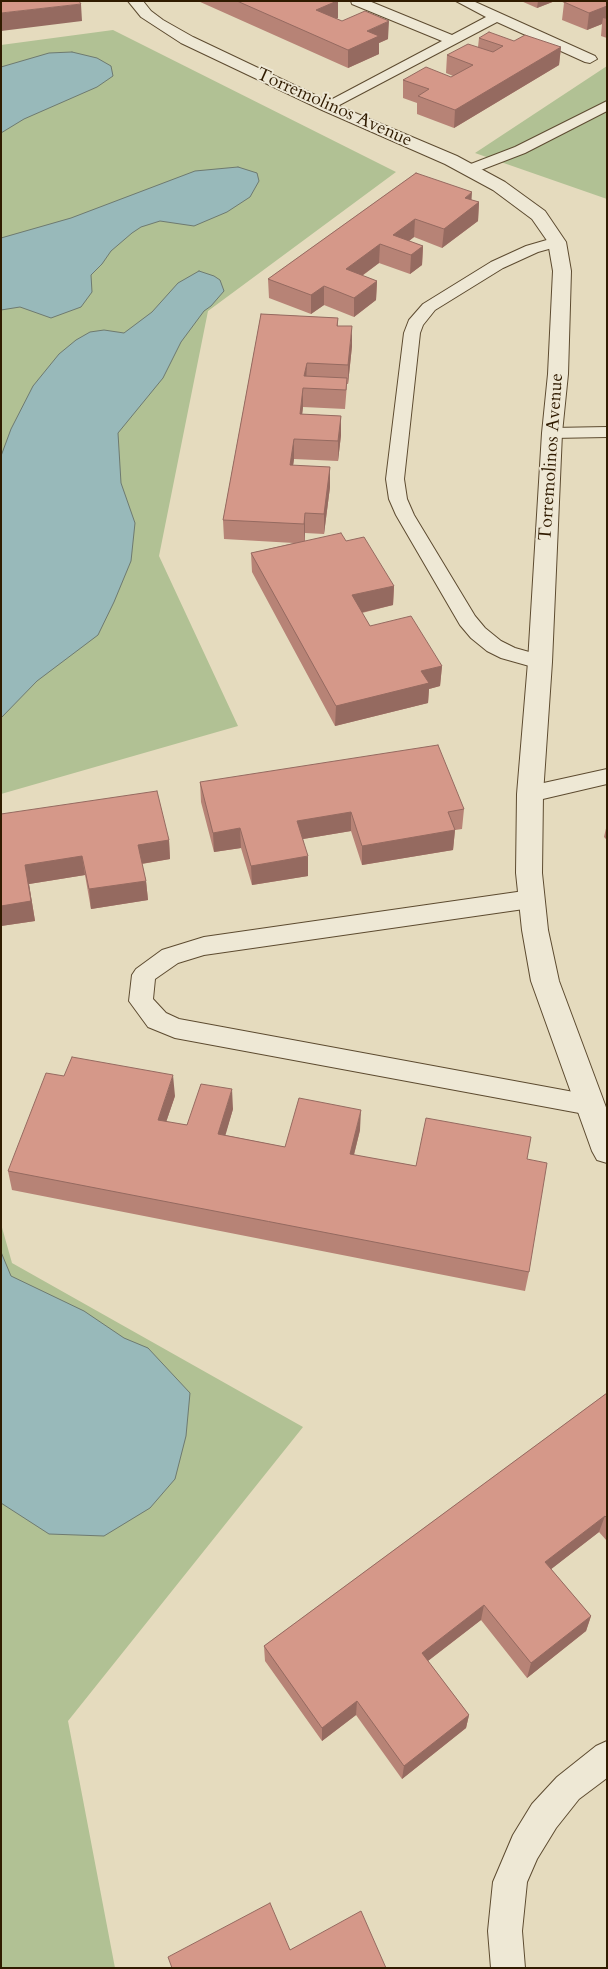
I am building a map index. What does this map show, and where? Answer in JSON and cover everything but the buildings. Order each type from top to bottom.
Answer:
[{"type":"street","name":"Torremolinos Avenue","points":[[135,1],[146,14],[169,30],[328,107],[468,170],[499,186],[539,215],[557,242],[562,271],[558,374],[552,433],[540,662],[530,794],[529,873],[531,899],[545,981],[607,1151]]},
{"type":"lane","points":[[357,1],[452,40]]},
{"type":"lane","points":[[462,1],[590,59]]},
{"type":"lane","points":[[328,107],[496,17]]},
{"type":"lane","points":[[468,170],[520,150],[607,105]]},
{"type":"lane","points":[[540,662],[508,653],[494,646],[478,633],[467,620],[405,515],[398,500],[395,479],[414,324],[429,307],[497,264],[524,252],[557,242]]},
{"type":"lane","points":[[552,433],[607,432]]},
{"type":"lane","points":[[530,794],[607,776]]},
{"type":"lane","points":[[531,899],[204,946],[170,956],[144,975],[141,1001],[157,1020],[175,1028],[590,1105]]},
{"type":"lane","points":[[508,1968],[505,1931],[510,1882],[525,1847],[544,1816],[568,1788],[607,1758]]},
{"type":"green space","points":[[113,30],[396,172],[208,311],[159,556],[238,726],[1,794],[1,45]]},
{"type":"green space","points":[[607,66],[607,199],[475,153]]},
{"type":"green space","points":[[1,1224],[12,1263],[303,1427],[68,1721],[115,1968],[1,1968]]},
{"type":"water","points":[[72,52],[97,58],[111,66],[113,76],[97,87],[24,119],[1,133],[1,67],[49,53]]},
{"type":"water","points":[[238,167],[257,173],[259,181],[250,197],[227,212],[194,226],[160,221],[141,227],[111,251],[91,275],[92,292],[81,307],[51,318],[20,307],[1,310],[1,238],[71,218],[195,171]]},
{"type":"water","points":[[199,271],[220,280],[224,291],[204,311],[181,342],[163,378],[118,433],[121,483],[135,523],[131,561],[114,602],[98,635],[37,681],[1,718],[1,456],[11,429],[33,386],[59,354],[76,340],[90,332],[104,330],[124,333],[152,312],[178,283]]},
{"type":"water","points":[[1,1252],[11,1276],[84,1311],[124,1338],[148,1348],[190,1393],[186,1436],[175,1479],[150,1508],[104,1536],[49,1534],[1,1503]]}]
